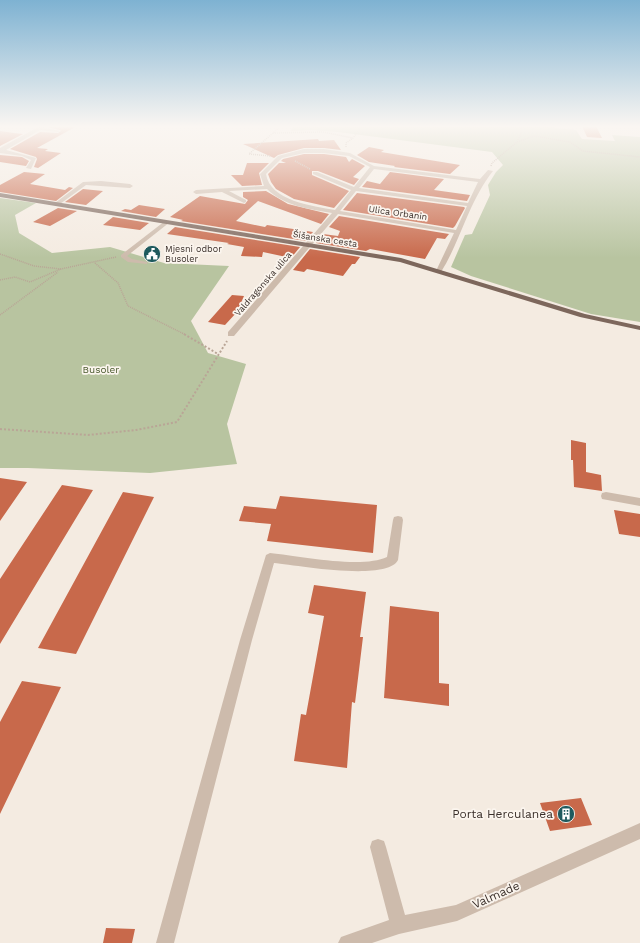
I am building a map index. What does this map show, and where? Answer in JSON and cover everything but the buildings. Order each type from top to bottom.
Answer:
[{"type":"main road","name":"Šišanska cesta","points":[[0,195],[58,203],[309,246],[401,260],[573,313],[640,328]]},
{"type":"street","points":[[267,170],[263,174],[264,183],[268,187]]},
{"type":"street","points":[[309,246],[371,170]]},
{"type":"street","points":[[396,170],[481,181]]},
{"type":"street","points":[[439,271],[459,232],[481,181],[490,171]]},
{"type":"street","points":[[316,173],[355,189],[470,205]]},
{"type":"street","points":[[58,203],[85,183],[130,186]]},
{"type":"street","points":[[196,192],[268,187]]},
{"type":"street","name":"Ulica Orbanin","points":[[268,187],[276,194],[298,205],[336,213],[459,232]]},
{"type":"street","points":[[224,191],[244,201]]},
{"type":"street","points":[[145,263],[130,261],[123,256],[167,222]]},
{"type":"street","name":"Valdragonska ulica","points":[[231,334],[309,246]]},
{"type":"street","points":[[606,496],[640,502]]},
{"type":"street","points":[[166,943],[246,640],[270,558],[355,567],[379,566],[392,560],[398,520]]},
{"type":"street","name":"Valmade","points":[[347,943],[399,925],[456,913],[640,831]]},
{"type":"street","points":[[378,847],[399,925]]},
{"type":"path","points":[[309,170],[316,173]]},
{"type":"path","points":[[0,254],[34,266],[61,269]]},
{"type":"path","points":[[0,280],[14,277],[30,282],[61,269],[123,256]]},
{"type":"path","points":[[95,263],[118,283],[128,306],[193,338],[218,354]]},
{"type":"path","points":[[0,315],[61,269]]},
{"type":"path","points":[[0,429],[88,435],[136,430],[177,422],[231,334]]},
{"type":"green space","points":[[498,170],[640,170],[640,322],[591,314],[471,276],[451,267],[465,235],[472,234],[490,195],[488,185]]},
{"type":"green space","name":"Busoler","points":[[0,198],[36,203],[15,215],[19,233],[52,253],[110,247],[164,263],[229,266],[191,321],[208,353],[246,364],[227,424],[237,464],[150,473],[0,468]]},
{"type":"place","name":"Mjesni odbor Busoler","points":[[152,254]]},
{"type":"place","name":"Porta Herculanea","points":[[566,814]]}]
